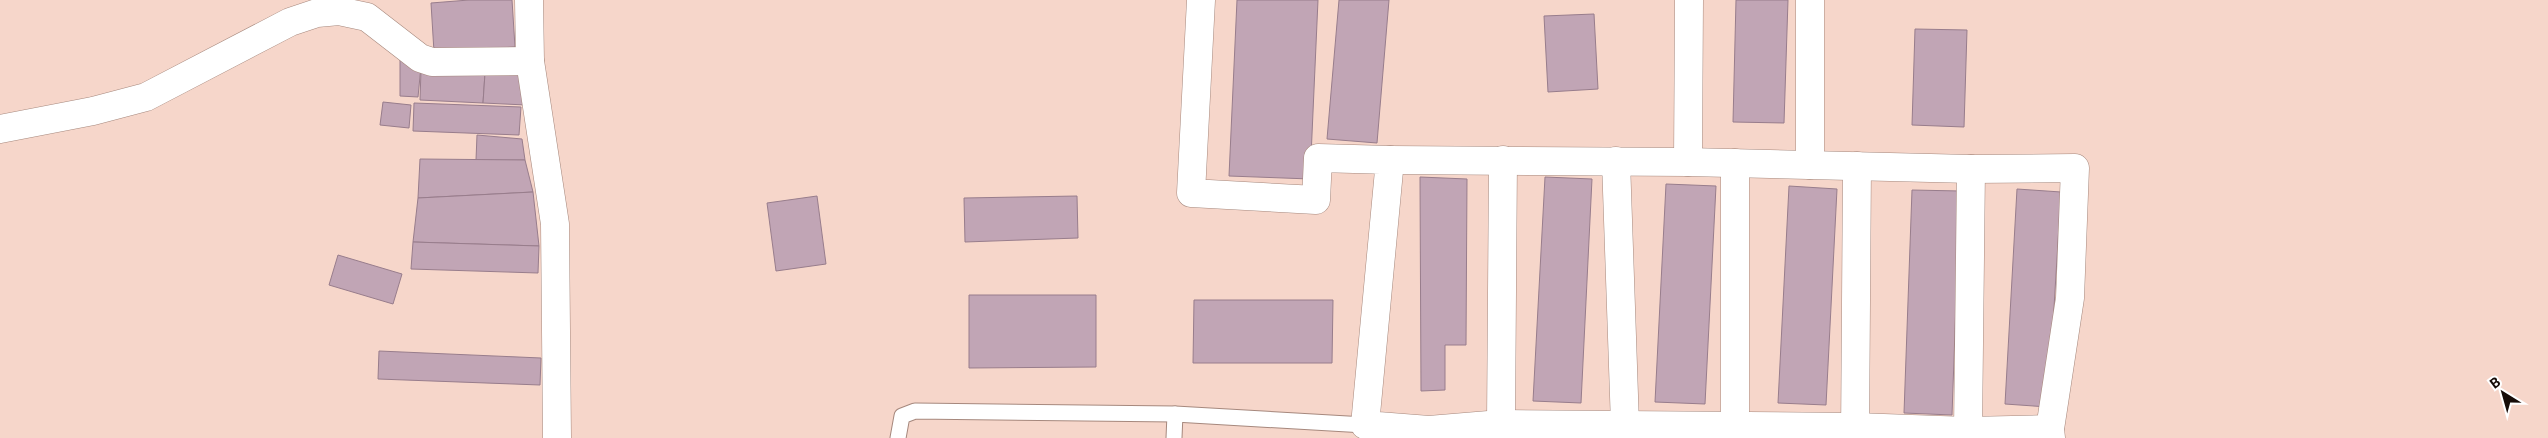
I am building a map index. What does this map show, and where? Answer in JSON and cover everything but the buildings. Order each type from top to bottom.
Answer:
[{"type":"street","points":[[529,0],[530,61],[555,224],[558,438]]},
{"type":"street","points":[[1201,0],[1191,193],[1316,200],[1318,158],[1688,162],[1971,170],[2075,168],[2070,298],[2050,434],[1968,431],[1855,432],[1734,426],[1501,424],[1429,430],[1365,425],[1390,160]]},
{"type":"street","points":[[1688,162],[1689,0]]},
{"type":"street","points":[[1810,0],[1810,166]]},
{"type":"street","points":[[0,129],[93,111],[146,97],[290,22],[317,13],[365,8],[420,58],[432,62],[530,61]]},
{"type":"street","points":[[1501,424],[1503,160]]},
{"type":"street","points":[[1616,161],[1625,426]]},
{"type":"street","points":[[1734,426],[1735,163]]},
{"type":"street","points":[[1855,432],[1857,166]]},
{"type":"street","points":[[1968,431],[1971,170]]},
{"type":"lane","points":[[898,438],[902,416],[915,411],[1175,414],[1365,425]]},
{"type":"lane","points":[[1174,438],[1175,414]]}]
